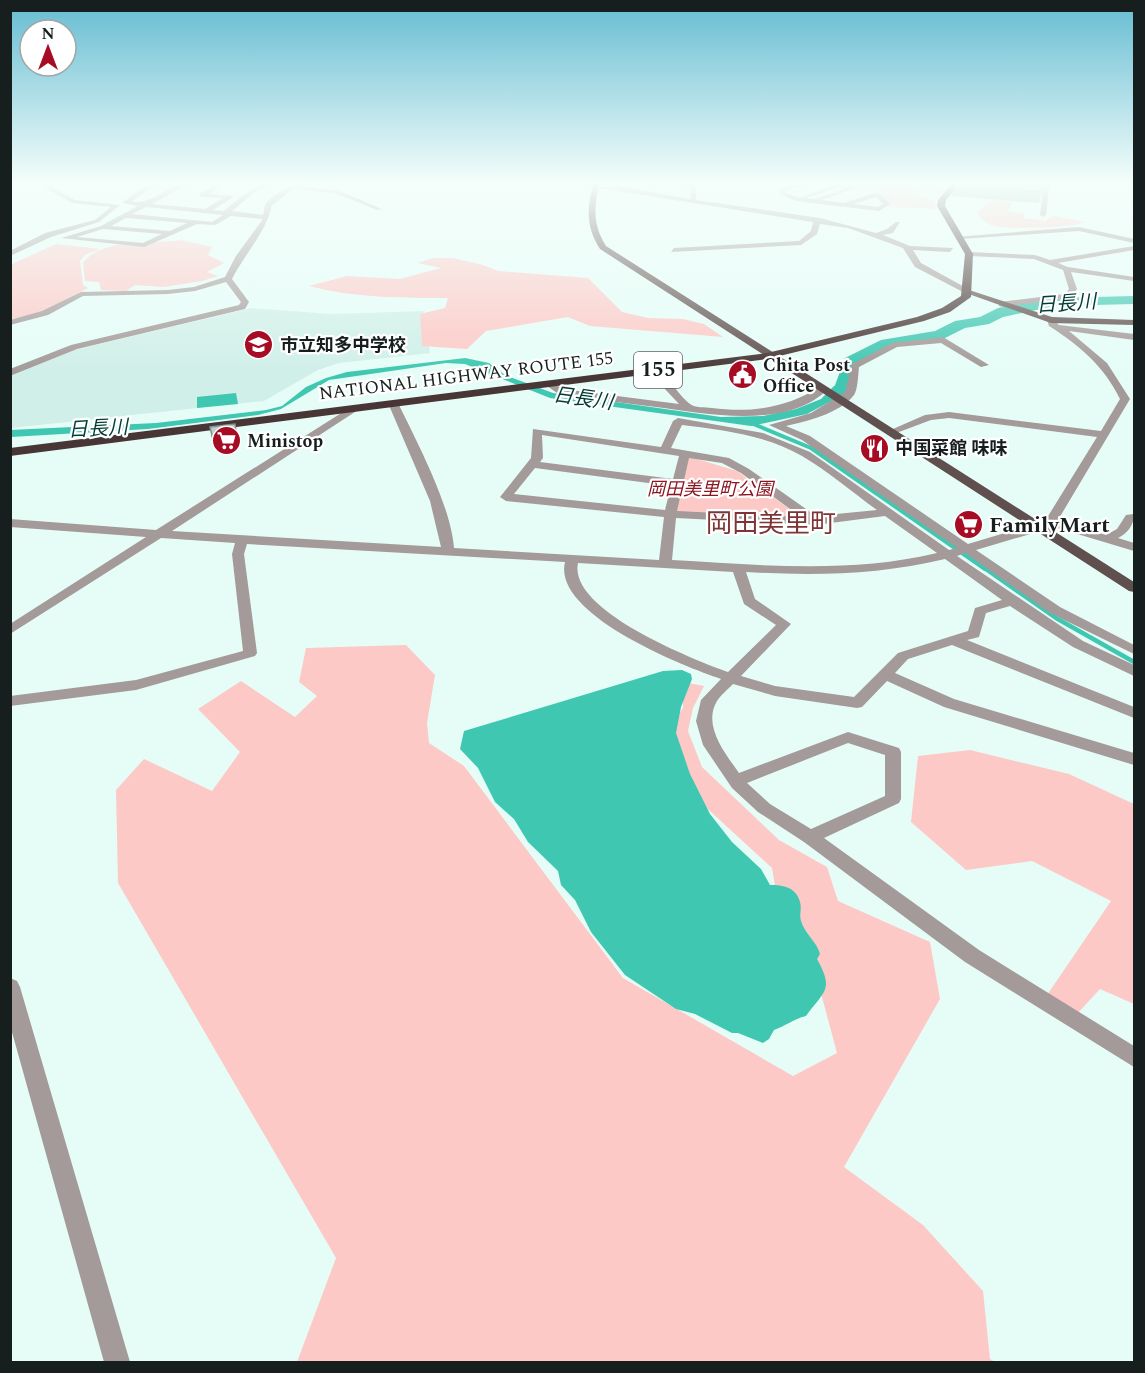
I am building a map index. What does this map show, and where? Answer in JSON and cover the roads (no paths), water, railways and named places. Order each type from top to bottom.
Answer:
[{"type":"highway","points":[[964,245],[969,254],[965,280],[966,290]]},
{"type":"highway","name":"NATIONAL HIGHWAY ROUTE 155","points":[[10,452],[767,356],[935,314],[960,302],[966,297],[966,290]]},
{"type":"main road","points":[[602,245],[767,356],[1046,524],[1134,588]]},
{"type":"main road","points":[[966,290],[1054,323],[1134,323]]},
{"type":"street","points":[[10,254],[28,245]]},
{"type":"street","points":[[10,323],[45,314],[81,294],[168,292],[195,289],[228,279],[249,245]]},
{"type":"street","points":[[674,250],[763,245]]},
{"type":"street","points":[[901,245],[908,248],[950,250]]},
{"type":"street","points":[[908,248],[918,265],[966,290]]},
{"type":"street","points":[[1052,262],[1134,248]]},
{"type":"street","points":[[969,254],[1028,257],[1052,262],[1066,269],[1134,279]]},
{"type":"street","points":[[1011,307],[1068,296],[1073,289],[1066,269]]},
{"type":"street","points":[[10,373],[74,347],[242,307],[245,302],[228,279]]},
{"type":"street","points":[[1054,323],[1134,337]]},
{"type":"street","points":[[1046,524],[1102,434],[1130,401],[1122,382],[1094,353],[1054,323]]},
{"type":"street","points":[[984,365],[943,340],[895,345],[855,366],[850,393],[841,400],[810,419],[774,424],[806,438],[956,551],[1012,601],[1078,644],[1134,671]]},
{"type":"street","points":[[653,371],[688,408]]},
{"type":"street","points":[[549,384],[560,392],[688,408],[751,413],[780,409],[804,401],[823,389]]},
{"type":"street","points":[[393,403],[440,515],[450,544],[448,551]]},
{"type":"street","points":[[13,626],[354,408]]},
{"type":"street","points":[[891,432],[929,417],[949,415],[1102,434]]},
{"type":"street","points":[[665,450],[678,421],[746,430],[769,436],[807,454],[886,512],[1055,610],[1134,650]]},
{"type":"street","points":[[815,521],[745,471],[725,460],[537,431],[537,458],[506,497],[670,515],[815,521],[848,520],[886,512]]},
{"type":"street","points":[[664,563],[670,515],[685,453]]},
{"type":"street","points":[[533,464],[678,483]]},
{"type":"street","points":[[1109,538],[1122,531],[1130,518],[1134,517]]},
{"type":"street","points":[[10,523],[242,540],[738,568],[855,570],[906,564],[1046,524],[1109,538],[1134,547]]},
{"type":"street","points":[[10,701],[136,685],[250,652],[238,554],[242,540]]},
{"type":"street","points":[[573,558],[570,567],[571,581],[587,602],[602,615],[682,659],[729,678],[762,688],[797,695],[827,696],[857,703],[903,656],[974,634],[980,611],[1012,601]]},
{"type":"street","points":[[738,568],[749,601],[784,624],[709,700],[704,721],[711,745],[736,781],[765,808],[810,837],[972,956],[1134,1057]]},
{"type":"street","points":[[953,640],[1134,713]]},
{"type":"street","points":[[886,675],[949,703],[1134,759]]},
{"type":"street","points":[[736,781],[848,737],[893,752],[893,799],[810,837]]},
{"type":"street","points":[[10,987],[117,1362]]},
{"type":"water","points":[[465,358],[489,363],[505,375],[553,393],[721,417],[763,416],[796,409],[821,399],[834,386],[842,383],[846,363],[851,364],[846,393],[807,414],[751,426],[550,398],[465,364],[446,363],[329,380],[281,409],[258,415],[148,429],[11,437],[10,430],[156,423],[266,410],[282,406],[306,387],[347,372]]},
{"type":"water","points":[[236,393],[238,404],[197,408],[197,397]]},
{"type":"water","points":[[682,670],[691,674],[692,679],[681,707],[676,733],[690,774],[710,814],[732,842],[761,869],[770,885],[788,888],[798,897],[801,904],[801,921],[820,954],[817,959],[825,977],[825,989],[806,1016],[774,1030],[769,1039],[763,1043],[738,1033],[732,1033],[695,1014],[676,1009],[625,975],[591,932],[575,900],[561,885],[558,871],[528,842],[514,819],[495,802],[478,768],[460,749],[464,731],[663,671]]},
{"type":"waterway","name":"日長川","points":[[835,396],[842,390],[851,362],[887,343],[939,335],[961,324],[984,321],[998,313],[1055,302],[1134,300]]},
{"type":"waterway","points":[[751,423],[811,448],[985,569]]},
{"type":"waterway","points":[[983,567],[1056,618],[1134,662]]},
{"type":"place","name":"市立知多中学校","points":[[259,345]]},
{"type":"place","name":"Chita Post Office","points":[[742,375]]},
{"type":"place","name":"Ministop","points":[[226,441]]},
{"type":"place","name":"中国菜館 味味","points":[[874,448]]},
{"type":"place","name":"FamilyMart","points":[[968,525]]},
{"type":"district","name":"岡田美里町","points":[[771,524]]},
{"type":"park label","name":"岡田美里町公園","points":[[710,489]]}]
